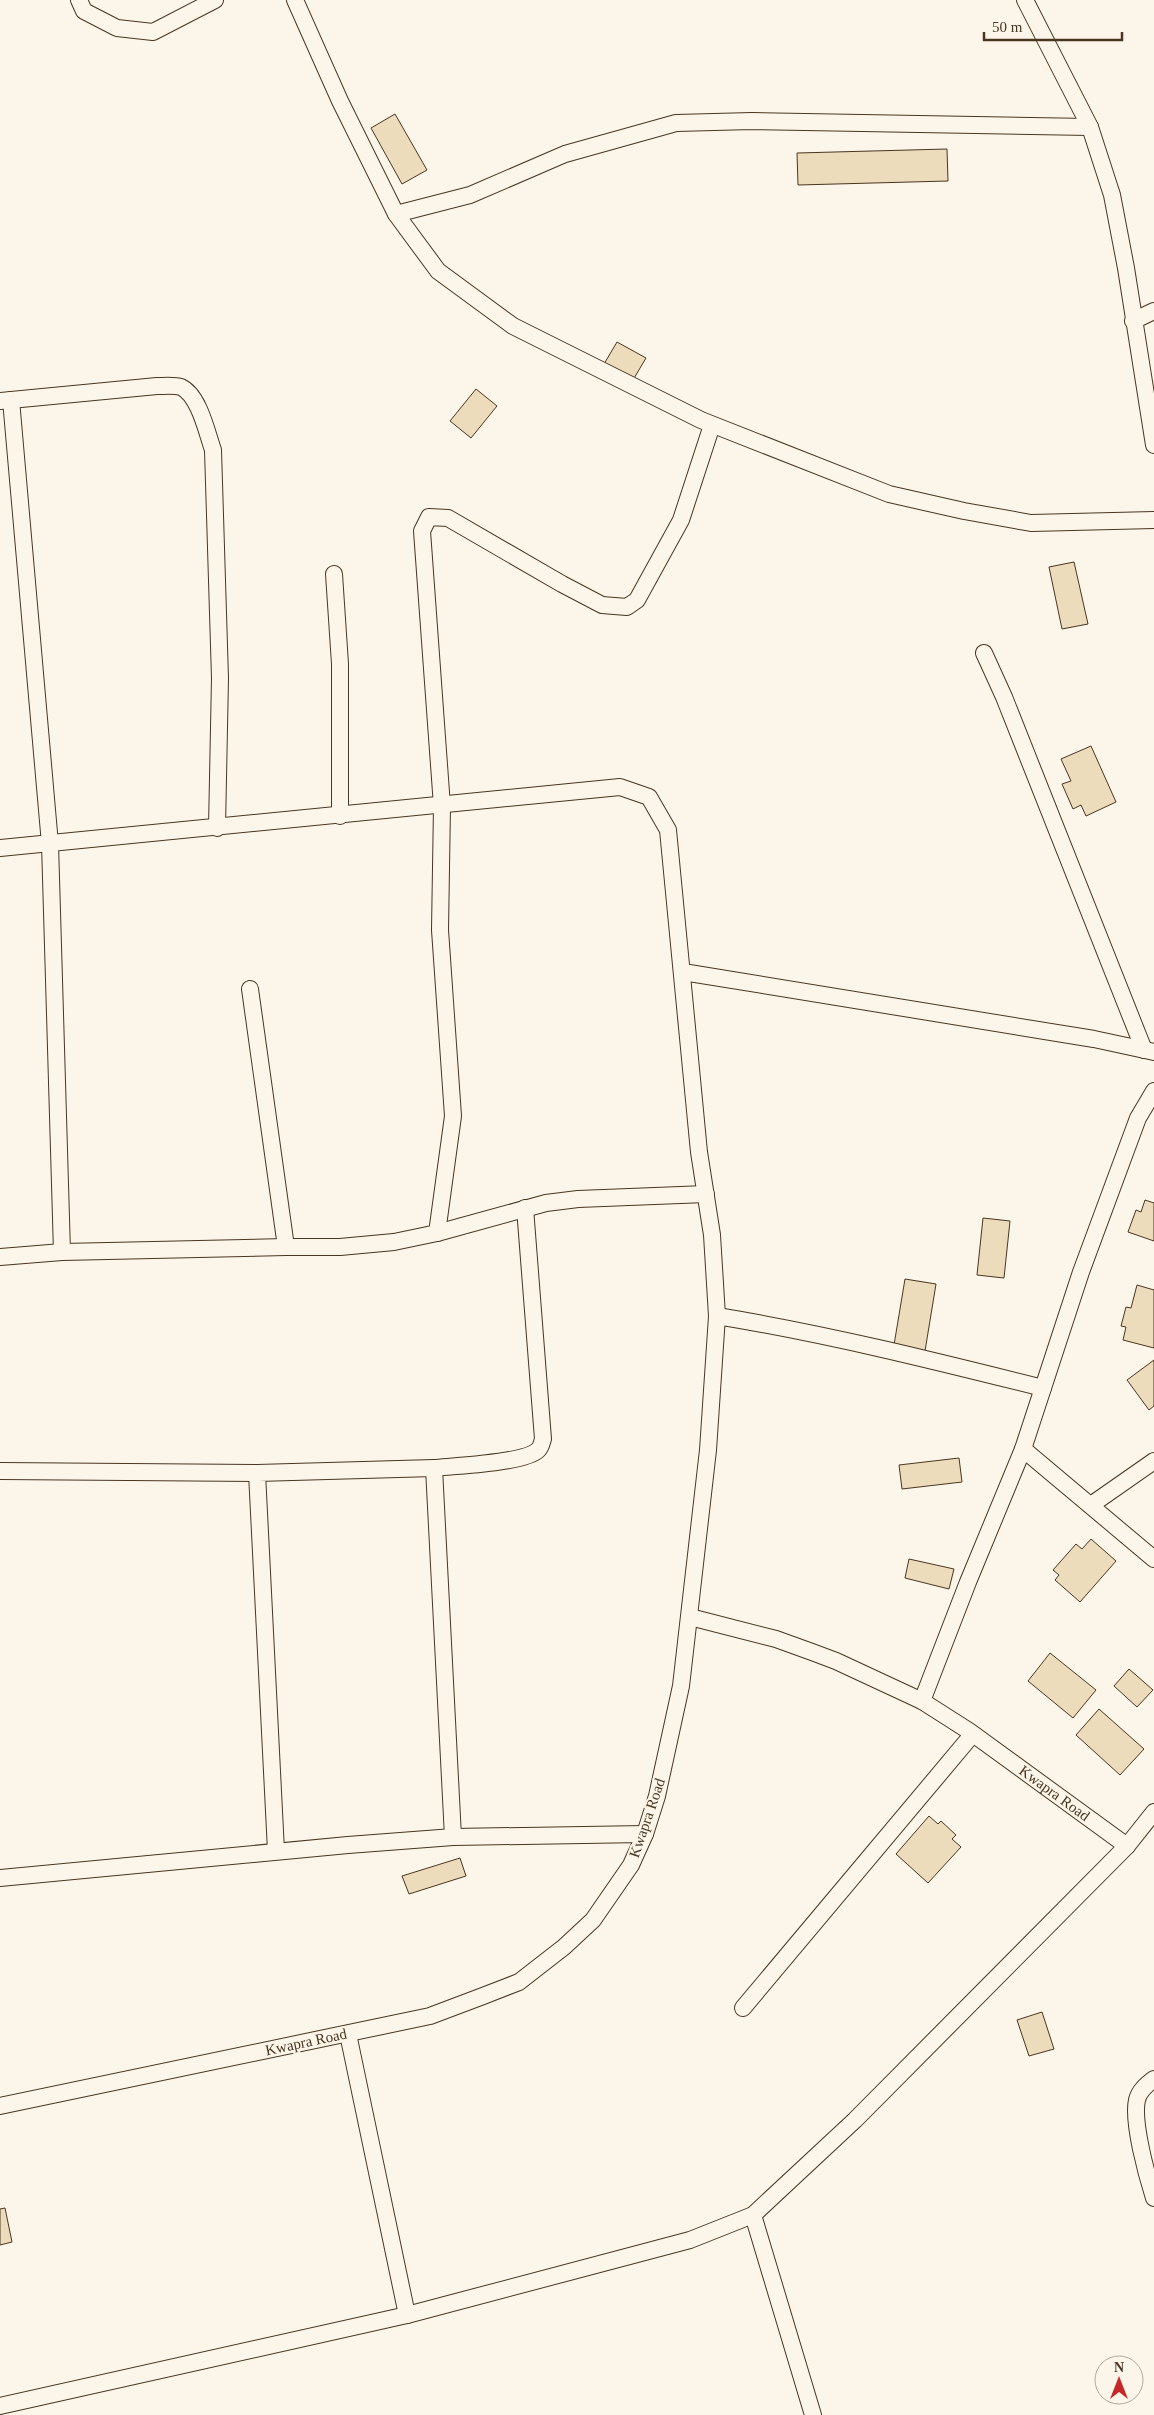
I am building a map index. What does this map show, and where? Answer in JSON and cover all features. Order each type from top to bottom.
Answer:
[{"type":"street","points":[[79,0],[84,10],[117,28],[153,32],[215,0]]},
{"type":"street","points":[[295,0],[340,102],[396,214],[438,271],[513,326],[712,425],[888,494],[964,512],[1031,523],[1154,520]]},
{"type":"street","points":[[1025,0],[1090,128],[1112,195],[1126,268],[1154,445]]},
{"type":"street","points":[[396,214],[470,195],[565,154],[676,124],[752,121],[1090,128]]},
{"type":"street","points":[[1133,321],[1154,311]]},
{"type":"street","points":[[62,1252],[50,844],[5,400],[157,386],[181,387],[193,398],[202,417],[213,450],[220,678],[216,828]]},
{"type":"street","points":[[437,1232],[453,1116],[440,930],[442,806],[422,531],[425,522],[429,517],[448,518],[602,605],[627,607],[637,600],[681,520],[712,425]]},
{"type":"street","points":[[334,574],[340,664],[340,816]]},
{"type":"street","points":[[984,653],[1004,697],[1149,1051]]},
{"type":"street","points":[[0,848],[620,787],[649,797],[661,814],[668,830],[699,1152],[712,1235],[717,1316],[712,1406],[690,1618]]},
{"type":"street","points":[[682,972],[1094,1039],[1149,1051]]},
{"type":"street","points":[[250,989],[286,1247]]},
{"type":"street","points":[[922,1701],[968,1582],[1023,1449],[1081,1272],[1138,1118],[1154,1091]]},
{"type":"street","points":[[0,1257],[62,1252],[286,1247],[340,1248],[394,1242],[525,1208],[578,1199],[706,1194]]},
{"type":"street","points":[[0,1471],[256,1473],[434,1468],[493,1462],[528,1455],[539,1450],[543,1439],[525,1208]]},
{"type":"street","points":[[717,1316],[773,1325],[894,1351],[1043,1388]]},
{"type":"street","points":[[1023,1449],[1154,1559]]},
{"type":"street","points":[[1092,1506],[1154,1461]]},
{"type":"street","points":[[434,1468],[453,1837]]},
{"type":"street","points":[[256,1473],[276,1851]]},
{"type":"street","name":"Kwapra Road","points":[[0,2106],[430,2016],[519,1982],[564,1947],[592,1920],[620,1883],[645,1834],[657,1796],[681,1686],[690,1618],[776,1640],[820,1655],[922,1701],[1128,1846]]},
{"type":"street","points":[[743,2008],[972,1735]]},
{"type":"street","points":[[0,2406],[407,2315],[690,2240],[753,2215],[855,2120],[1128,1846],[1154,1812]]},
{"type":"street","points":[[0,1878],[276,1851],[453,1837],[645,1834]]},
{"type":"street","points":[[348,2034],[407,2315]]},
{"type":"street","points":[[1154,2079],[1143,2088],[1137,2100],[1136,2116],[1147,2177],[1154,2198]]},
{"type":"street","points":[[753,2215],[814,2415]]},
{"type":"building","points":[[395,114],[427,170],[402,184],[371,128]]},
{"type":"building","points":[[947,149],[948,181],[798,185],[797,153]]},
{"type":"building","points":[[617,342],[646,358],[633,380],[604,364]]},
{"type":"building","points":[[476,389],[497,406],[471,438],[450,421]]},
{"type":"building","points":[[1074,562],[1088,624],[1062,629],[1049,567]]},
{"type":"building","points":[[1091,746],[1116,802],[1086,816],[1081,805],[1073,809],[1062,784],[1071,781],[1061,759]]},
{"type":"building","points":[[1145,1200],[1154,1203],[1154,1241],[1128,1232],[1136,1210],[1141,1212]]},
{"type":"building","points":[[983,1218],[1010,1221],[1004,1278],[977,1275]]},
{"type":"building","points":[[905,1279],[936,1284],[925,1351],[894,1345]]},
{"type":"building","points":[[1137,1285],[1154,1290],[1154,1348],[1123,1340],[1126,1327],[1121,1326],[1126,1307],[1131,1308]]},
{"type":"building","points":[[1154,1360],[1154,1406],[1149,1410],[1127,1380]]},
{"type":"building","points":[[959,1458],[962,1482],[902,1489],[899,1465]]},
{"type":"building","points":[[1091,1539],[1116,1561],[1080,1602],[1055,1580],[1059,1575],[1053,1570],[1076,1544],[1082,1549]]},
{"type":"building","points":[[909,1559],[954,1569],[949,1589],[905,1578]]},
{"type":"building","points":[[1050,1653],[1096,1690],[1073,1718],[1028,1681]]},
{"type":"building","points":[[1129,1669],[1153,1690],[1137,1707],[1114,1686]]},
{"type":"building","points":[[1099,1709],[1144,1749],[1120,1775],[1076,1735]]},
{"type":"building","points":[[929,1816],[938,1824],[941,1821],[956,1835],[952,1839],[961,1847],[928,1883],[896,1854]]},
{"type":"building","points":[[460,1858],[466,1876],[409,1894],[402,1876]]},
{"type":"building","points":[[1042,2012],[1054,2049],[1029,2056],[1017,2020]]},
{"type":"building","points":[[5,2208],[12,2242],[0,2245],[0,2209]]}]
